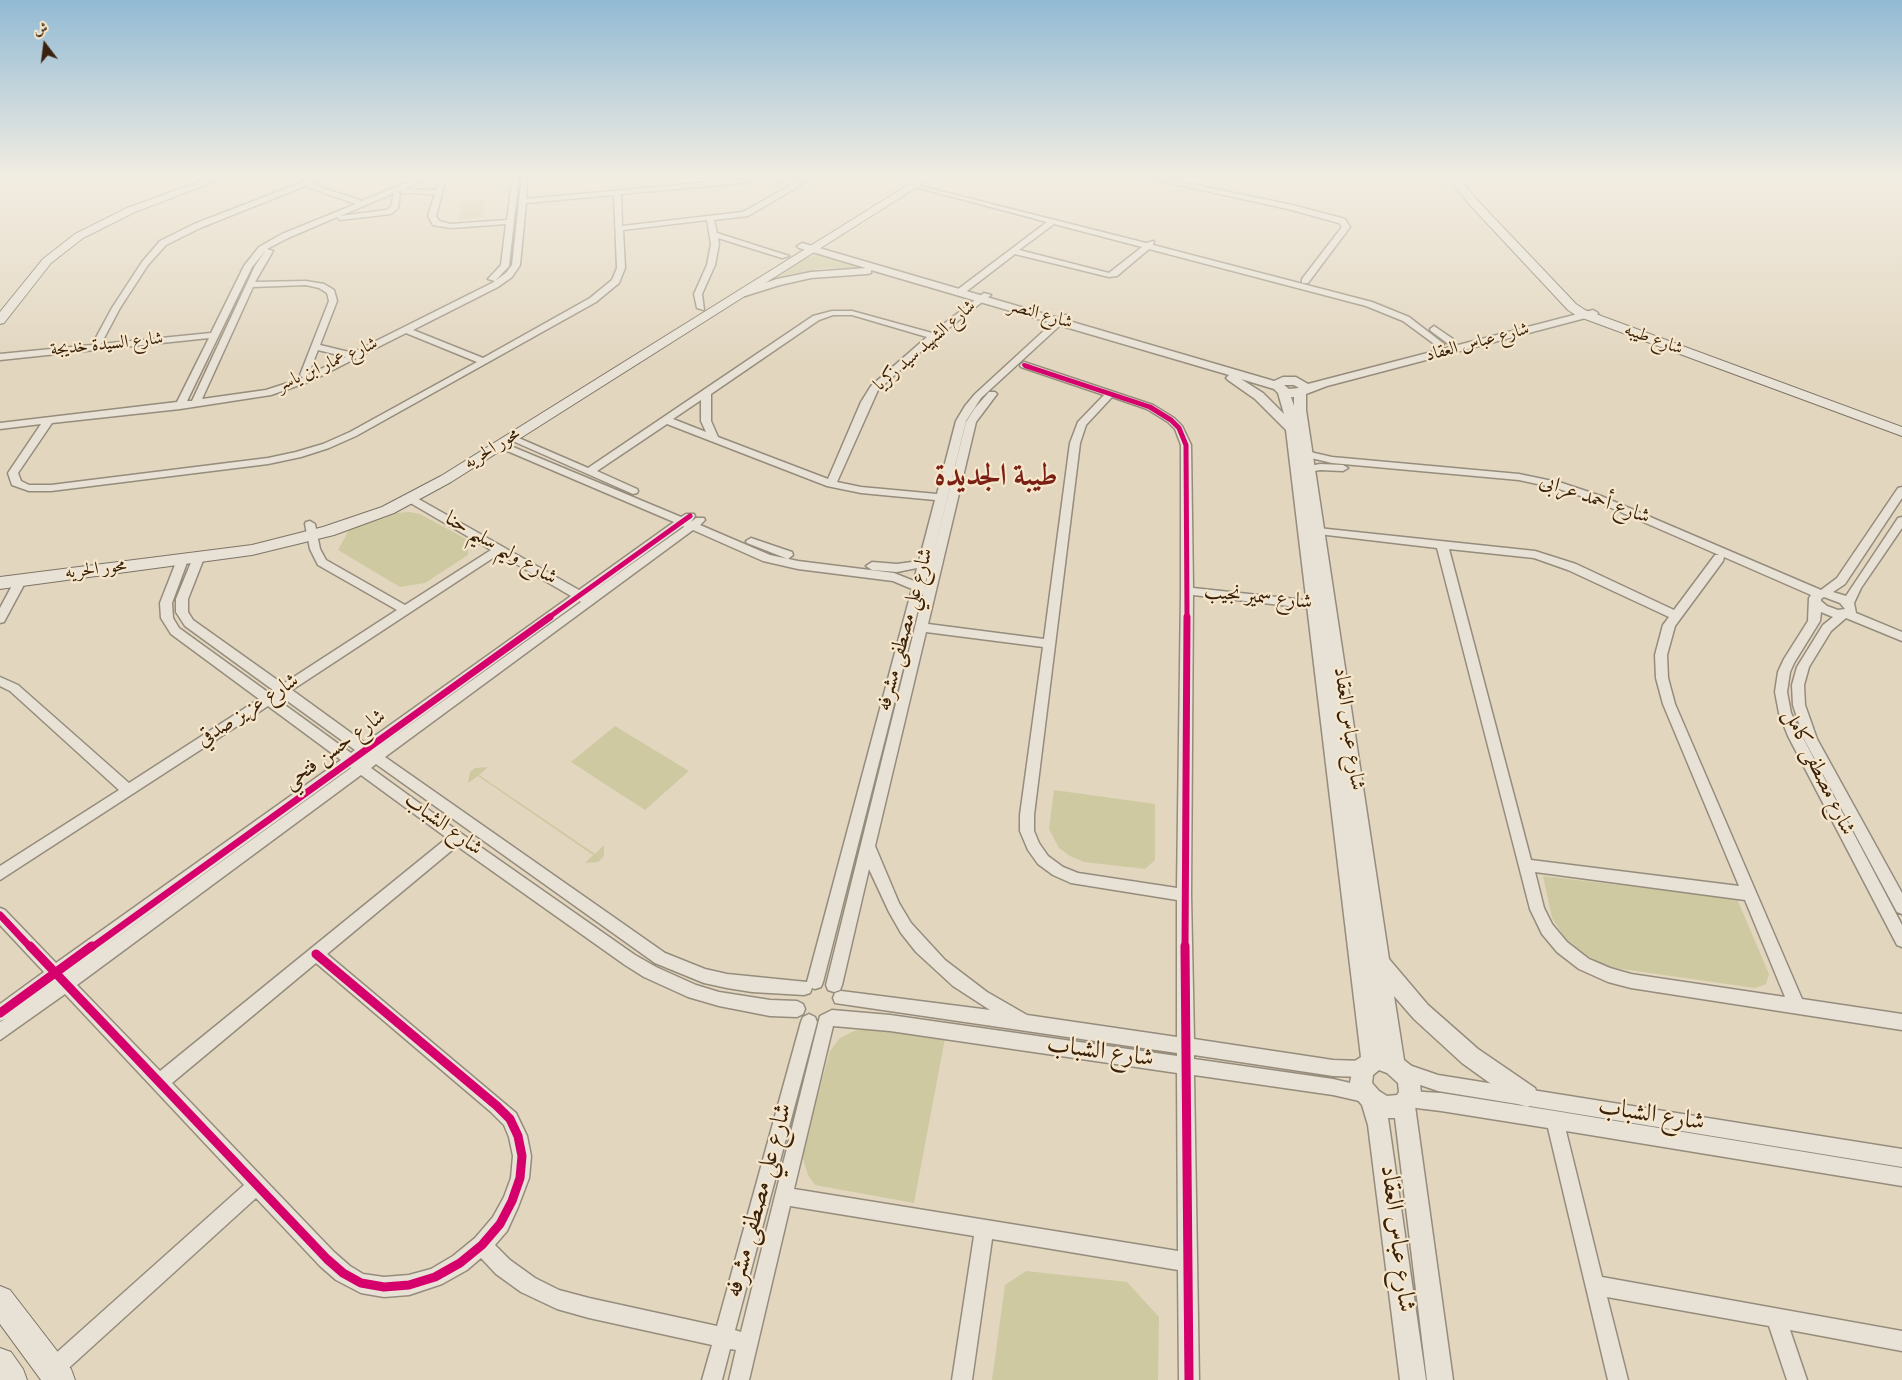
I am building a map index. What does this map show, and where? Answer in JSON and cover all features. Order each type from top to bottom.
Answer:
[{"type":"main road","points":[[0,307],[37,261],[64,239]]},
{"type":"main road","points":[[0,320],[47,261],[75,239]]},
{"type":"main road","name":"محور الحريه","points":[[0,571],[311,530],[362,520],[411,499],[506,441],[745,293],[821,239]]},
{"type":"main road","name":"شارع طيبه","points":[[1511,239],[1585,312],[1902,432]]},
{"type":"main road","name":"شارع طيبه","points":[[1517,239],[1585,312],[1902,425]]},
{"type":"main road","name":"محور الحريه","points":[[0,583],[252,550],[311,530],[422,479],[785,256],[810,246]]},
{"type":"main road","points":[[0,1300],[57,1374]]},
{"type":"main road","points":[[0,1363],[12,1380]]},
{"type":"street","points":[[95,347],[116,308],[145,264],[164,243],[171,239]]},
{"type":"street","points":[[181,403],[248,266],[262,249],[279,239]]},
{"type":"street","points":[[196,401],[262,259],[271,250],[288,239]]},
{"type":"street","name":"شارع عمار ابن ياسر","points":[[196,401],[268,388],[304,375],[496,277],[505,266],[508,239]]},
{"type":"street","name":"شارع عمار ابن ياسر","points":[[0,426],[258,395],[294,385],[495,285],[513,272],[516,265],[519,239]]},
{"type":"street","points":[[48,421],[13,473],[16,483],[22,486],[51,488],[268,461],[298,455],[326,446],[353,434],[588,303],[610,287],[620,274],[620,239]]},
{"type":"street","points":[[701,308],[698,294],[714,255],[715,239]]},
{"type":"street","points":[[730,239],[785,256]]},
{"type":"street","points":[[962,290],[1028,239]]},
{"type":"street","points":[[1124,239],[1304,281],[1385,303],[1419,319],[1446,343]]},
{"type":"street","points":[[1304,281],[1336,239]]},
{"type":"street","points":[[1013,251],[1109,276],[1114,274],[1148,245]]},
{"type":"street","points":[[1148,245],[1368,304],[1406,319],[1446,343]]},
{"type":"street","name":"شارع النصر","points":[[810,246],[1291,387]]},
{"type":"street","points":[[745,293],[777,282],[811,275],[888,268]]},
{"type":"street","points":[[251,285],[306,283],[321,286],[331,292],[333,301],[304,375]]},
{"type":"street","name":"شارع الشهيد سيد زكريا","points":[[831,484],[866,402],[874,388],[933,336],[984,297]]},
{"type":"street","name":"شارع عباس العقاد","points":[[1291,387],[1446,343],[1585,312]]},
{"type":"street","name":"شارع عباس العقاد","points":[[1291,387],[1585,312]]},
{"type":"street","points":[[589,472],[810,321],[823,315],[852,313],[933,336]]},
{"type":"street","name":"شارع النصر","points":[[1066,321],[1201,363],[1291,387]]},
{"type":"street","name":"شارع علي مصطفى مشرفه","points":[[838,992],[868,846],[971,422],[987,399],[1024,365],[1066,321]]},
{"type":"street","name":"شارع علي مصطفى مشرفه","points":[[809,985],[942,498],[959,428],[968,408],[978,396],[1066,321]]},
{"type":"street","points":[[406,330],[483,361]]},
{"type":"street","name":"شارع السيدة خديجة","points":[[0,357],[215,335]]},
{"type":"street","points":[[315,347],[346,354]]},
{"type":"street","points":[[1201,363],[1251,390],[1291,428]]},
{"type":"street","points":[[1024,365],[1111,393],[1162,413],[1179,428],[1186,445],[1187,591],[1184,896],[1189,1380]]},
{"type":"street","name":"شارع عباس العقاد","points":[[1291,387],[1289,409],[1291,428],[1302,461],[1318,531],[1321,606],[1398,1068]]},
{"type":"street","name":"شارع عباس العقاد","points":[[1291,387],[1300,410],[1302,461],[1321,606],[1368,1065]]},
{"type":"street","points":[[706,393],[706,421],[714,439]]},
{"type":"street","points":[[1111,393],[1086,419],[1076,436],[1027,815],[1027,831],[1033,846],[1043,860],[1058,871],[1076,879],[1184,896]]},
{"type":"street","name":"شارع عمار ابن ياسر","points":[[0,420],[181,403]]},
{"type":"street","points":[[666,420],[831,484],[856,489],[942,498]]},
{"type":"street","points":[[506,441],[589,472],[777,561],[798,566],[894,577],[917,587],[928,595]]},
{"type":"street","points":[[506,441],[692,521],[773,551],[802,558],[883,567],[904,568],[923,565],[936,560]]},
{"type":"street","name":"شارع أحمد عرابى","points":[[1302,461],[1351,469],[1503,482],[1538,487],[1591,503],[1719,558],[1819,598]]},
{"type":"street","name":"شارع أحمد عرابى","points":[[1302,461],[1350,462],[1519,477],[1558,485],[1598,498],[1819,598]]},
{"type":"street","points":[[1819,598],[1841,581],[1902,490]]},
{"type":"street","name":"شارع وليم سليم حنا","points":[[411,499],[584,599]]},
{"type":"street","name":"شارع مصطفى كامل","points":[[1902,520],[1856,587],[1847,609],[1828,628],[1802,667],[1798,685],[1799,705],[1811,739],[1902,908]]},
{"type":"street","name":"شارع حسن فتحي","points":[[0,1032],[61,978],[692,521]]},
{"type":"street","points":[[311,530],[315,549],[322,562],[405,610]]},
{"type":"street","points":[[1318,531],[1522,552],[1547,558],[1675,615]]},
{"type":"street","points":[[1442,544],[1537,909],[1547,929],[1562,947],[1584,964],[1608,975],[1902,1022]]},
{"type":"street","name":"شارع عزيز صدقي","points":[[0,874],[498,550]]},
{"type":"street","name":"شارع الشباب","points":[[198,558],[182,599],[182,612],[195,628],[284,689],[660,958],[704,976],[727,981],[752,985],[809,985]]},
{"type":"street","points":[[1719,558],[1675,615],[1665,635],[1661,655],[1665,691],[1748,894],[1797,1006]]},
{"type":"street","name":"شارع الشباب","points":[[182,560],[165,610],[170,625],[182,636],[457,838],[630,960],[650,972],[687,989],[719,999],[816,1018],[890,1023],[1339,1088],[1369,1097]]},
{"type":"street","points":[[0,619],[20,581]]},
{"type":"street","name":"شارع سمير نجيب","points":[[1187,591],[1321,606]]},
{"type":"street","points":[[1819,598],[1840,597],[1847,609],[1902,637]]},
{"type":"street","points":[[1819,598],[1827,611],[1847,609],[1902,629]]},
{"type":"street","name":"شارع مصطفى كامل","points":[[1819,598],[1814,621],[1788,662],[1784,672],[1781,692],[1785,713],[1799,745],[1902,940]]},
{"type":"street","points":[[921,627],[1050,644]]},
{"type":"street","points":[[0,681],[14,688],[128,790]]},
{"type":"street","points":[[159,1083],[457,838]]},
{"type":"street","points":[[868,846],[894,907],[906,928],[921,946],[939,965],[982,997],[1031,1023]]},
{"type":"street","points":[[1526,866],[1748,894]]},
{"type":"street","points":[[0,914],[327,1259],[343,1273],[361,1284],[384,1287],[418,1283],[435,1277],[460,1263],[482,1245],[504,1216],[512,1201],[520,1178],[522,1156],[518,1136],[510,1119],[316,954]]},
{"type":"street","points":[[1382,966],[1421,1012],[1445,1034],[1477,1061],[1527,1096]]},
{"type":"street","name":"شارع حسن فتحي","points":[[0,1013],[61,978]]},
{"type":"street","points":[[825,982],[838,992],[840,1009],[816,1018],[797,998],[809,985],[825,982]]},
{"type":"street","name":"شارع الشباب","points":[[838,992],[1333,1068],[1368,1065]]},
{"type":"street","name":"شارع علي مصطفى مشرفه","points":[[739,1380],[784,1196],[816,1018]]},
{"type":"street","name":"شارع علي مصطفى مشرفه","points":[[712,1380],[816,1018]]},
{"type":"street","points":[[1380,1060],[1398,1068],[1409,1082],[1410,1094],[1406,1102],[1392,1108],[1377,1103],[1369,1097],[1361,1082],[1368,1065],[1380,1060]]},
{"type":"street","name":"شارع الشباب","points":[[1398,1068],[1438,1082],[1902,1158]]},
{"type":"street","name":"شارع عباس العقاد","points":[[1369,1097],[1379,1125],[1413,1380]]},
{"type":"street","name":"شارع عباس العقاد","points":[[1406,1102],[1440,1380]]},
{"type":"street","name":"شارع الشباب","points":[[1406,1102],[1441,1102],[1902,1177]]},
{"type":"street","points":[[1555,1120],[1618,1380]]},
{"type":"street","points":[[57,1374],[257,1185]]},
{"type":"street","points":[[784,1196],[1188,1262]]},
{"type":"street","points":[[962,1380],[984,1229]]},
{"type":"street","points":[[482,1245],[503,1267],[528,1285],[557,1299],[589,1308],[748,1343]]},
{"type":"street","points":[[1596,1285],[1902,1341]]},
{"type":"street","points":[[1776,1318],[1796,1380]]},
{"type":"shaded area","points":[[815,255],[826,255],[867,268],[823,268],[777,277],[806,258]]},
{"type":"shaded area","points":[[409,512],[420,514],[468,540],[468,555],[425,583],[400,587],[338,550],[349,530],[396,513]]},
{"type":"shaded area","points":[[615,726],[689,771],[645,810],[571,762]]},
{"type":"shaded area","points":[[488,767],[479,775],[595,854],[604,845],[604,856],[598,862],[585,863],[593,855],[478,776],[468,783],[470,772],[475,768]]},
{"type":"shaded area","points":[[1054,790],[1155,804],[1155,860],[1145,869],[1084,862],[1070,856],[1059,848],[1049,829]]},
{"type":"shaded area","points":[[1543,876],[1737,899],[1769,974],[1766,984],[1755,988],[1608,967],[1586,955],[1566,939],[1552,918]]},
{"type":"shaded area","points":[[868,1028],[945,1038],[914,1203],[815,1185],[808,1175],[803,1159],[804,1145],[830,1051],[840,1038],[854,1031]]},
{"type":"shaded area","points":[[1026,1271],[1127,1282],[1159,1317],[1158,1380],[992,1380],[1005,1285]]},
{"type":"cycle path","points":[[1024,365],[1150,407],[1171,420],[1179,428],[1186,445],[1187,591],[1184,895],[1189,1380]]},
{"type":"cycle path","points":[[0,1013],[690,516]]},
{"type":"cycle path","points":[[0,915],[327,1259],[343,1273],[361,1283],[384,1287],[409,1285],[435,1277],[460,1263],[482,1245],[500,1224],[512,1201],[520,1178],[522,1156],[518,1136],[510,1119],[497,1106],[316,954]]},
{"type":"district","name":"طيبة الجديدة","points":[[996,480]]}]
